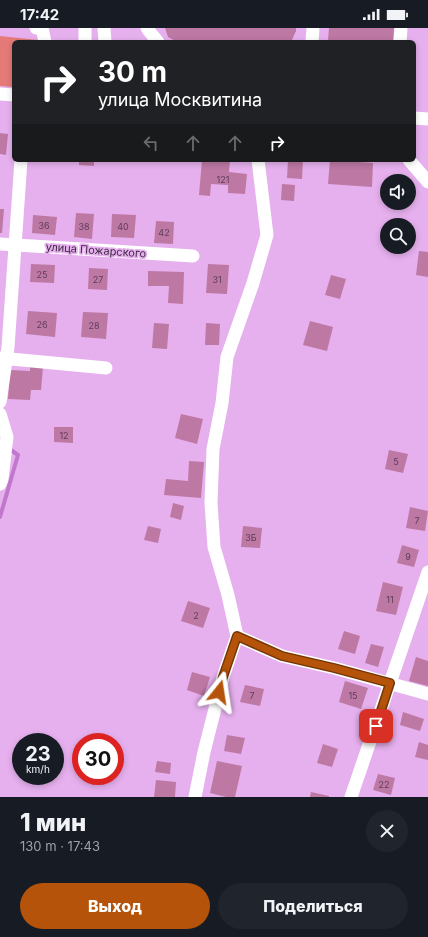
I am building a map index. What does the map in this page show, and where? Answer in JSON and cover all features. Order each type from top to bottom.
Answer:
[{"type":"street","points":[[36,28],[42,28],[45,40]]},
{"type":"street","points":[[85,28],[85,40]]},
{"type":"street","points":[[104,28],[105,40]]},
{"type":"street","points":[[147,28],[156,40]]},
{"type":"street","points":[[312,40],[313,28]]},
{"type":"street","points":[[400,40],[401,28]]},
{"type":"street","points":[[0,94],[12,95]]},
{"type":"street","points":[[416,118],[428,119]]},
{"type":"street","points":[[0,402],[3,359],[8,347],[21,162]]},
{"type":"street","points":[[194,797],[223,677],[237,636],[228,595],[214,548],[211,502],[213,449],[222,403],[228,357],[253,283],[267,235],[258,162]]},
{"type":"street","points":[[411,162],[428,182]]},
{"type":"street","name":"улица Пожарского","points":[[0,244],[193,256]]},
{"type":"street","points":[[3,359],[106,368]]},
{"type":"street","points":[[0,414],[7,437],[2,479],[0,484]]},
{"type":"street","points":[[351,797],[428,572]]},
{"type":"street","points":[[237,636],[282,656],[334,668],[428,694]]},
{"type":"shaded area","points":[[0,36],[38,40],[12,40],[12,87],[0,86]]},
{"type":"building","points":[[165,28],[296,28],[292,40],[173,40],[168,37]]},
{"type":"building","points":[[329,28],[394,28],[393,40],[328,40]]},
{"type":"building","points":[[0,133],[8,134],[6,155],[0,154]]},
{"type":"building","points":[[79,162],[94,162],[94,166],[79,165]]},
{"type":"building","points":[[202,162],[230,162],[229,172],[247,174],[245,194],[228,193],[228,185],[211,184],[210,196],[199,195]]},
{"type":"building","points":[[288,162],[303,162],[302,179],[287,178]]},
{"type":"building","points":[[330,162],[373,163],[372,187],[328,184]]},
{"type":"building","points":[[282,184],[295,185],[294,201],[281,200]]},
{"type":"building","points":[[0,209],[4,209],[2,233],[0,233]]},
{"type":"building","points":[[76,213],[94,214],[92,239],[74,237]]},
{"type":"building","points":[[112,214],[136,215],[134,238],[111,237]]},
{"type":"building","points":[[33,215],[57,217],[55,235],[32,233]]},
{"type":"building","points":[[156,221],[174,222],[173,244],[154,243]]},
{"type":"building","points":[[419,251],[428,252],[428,277],[416,275]]},
{"type":"building","points":[[31,264],[55,265],[54,283],[30,282]]},
{"type":"building","points":[[208,264],[229,265],[227,294],[206,293]]},
{"type":"building","points":[[89,268],[108,269],[107,290],[88,289]]},
{"type":"building","points":[[148,271],[184,272],[183,304],[168,303],[169,286],[148,286]]},
{"type":"building","points":[[331,275],[346,279],[340,299],[325,295]]},
{"type":"building","points":[[28,311],[57,313],[55,337],[26,334]]},
{"type":"building","points":[[83,312],[108,313],[106,339],[81,337]]},
{"type":"building","points":[[310,321],[333,327],[327,351],[303,345]]},
{"type":"building","points":[[154,323],[169,324],[167,349],[152,348]]},
{"type":"building","points":[[206,323],[220,324],[219,345],[205,345]]},
{"type":"building","points":[[30,367],[43,367],[41,390],[31,390],[30,400],[8,399],[10,370],[30,371]]},
{"type":"building","points":[[181,414],[203,419],[197,444],[175,438]]},
{"type":"building","points":[[54,427],[73,427],[73,443],[54,442]]},
{"type":"building","points":[[389,450],[408,454],[403,473],[385,469]]},
{"type":"building","points":[[189,461],[204,462],[201,498],[164,495],[166,479],[188,481]]},
{"type":"building","points":[[173,503],[184,506],[181,520],[170,517]]},
{"type":"building","points":[[410,507],[428,511],[425,531],[406,528]]},
{"type":"building","points":[[148,526],[161,529],[158,543],[144,540]]},
{"type":"building","points":[[243,526],[262,528],[260,548],[241,547]]},
{"type":"building","points":[[402,545],[419,550],[414,567],[397,563]]},
{"type":"building","points":[[383,582],[403,587],[396,615],[376,611]]},
{"type":"building","points":[[188,601],[210,608],[203,628],[181,621]]},
{"type":"building","points":[[344,631],[360,636],[355,654],[338,649]]},
{"type":"building","points":[[371,644],[384,647],[378,667],[365,663]]},
{"type":"building","points":[[416,657],[428,661],[428,686],[409,681]]},
{"type":"building","points":[[192,672],[210,677],[204,696],[187,690]]},
{"type":"building","points":[[345,681],[368,688],[361,709],[339,702]]},
{"type":"building","points":[[245,685],[264,689],[260,706],[240,702]]},
{"type":"building","points":[[403,712],[424,719],[420,731],[400,725]]},
{"type":"building","points":[[227,735],[245,738],[241,754],[224,751]]},
{"type":"building","points":[[419,742],[428,745],[428,760],[415,757]]},
{"type":"building","points":[[323,744],[338,749],[332,767],[317,763]]},
{"type":"building","points":[[157,761],[171,763],[170,774],[155,772]]},
{"type":"building","points":[[217,761],[242,766],[235,797],[226,797],[210,793]]},
{"type":"building","points":[[378,774],[395,778],[391,795],[373,790]]},
{"type":"building","points":[[156,780],[176,782],[175,797],[154,797]]},
{"type":"building","points":[[311,792],[329,796],[329,797],[310,797]]},
{"type":"waterway","points":[[0,517],[18,455],[11,450]]},
{"type":"route","points":[[219,692],[237,636],[282,656],[390,683],[376,726]]}]
